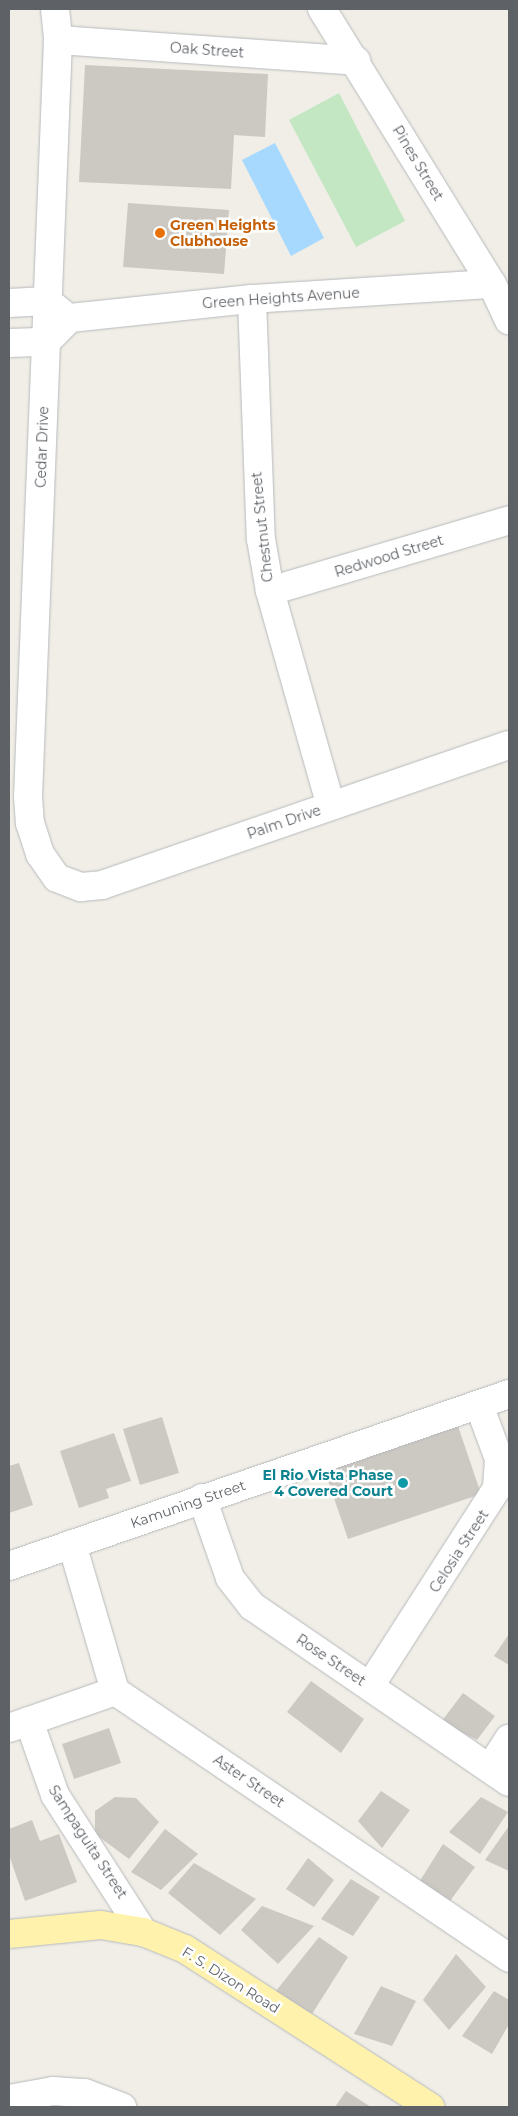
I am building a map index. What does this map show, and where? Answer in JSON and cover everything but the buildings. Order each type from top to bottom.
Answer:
[{"type":"main road","name":"F. S. Dizon Road","points":[[9,1934],[69,1925],[143,1932],[221,1970],[430,2107]]},
{"type":"street","name":"Cedar Drive","points":[[55,9],[58,40],[28,796],[30,822],[40,854],[57,878]]},
{"type":"street","name":"Pines Street","points":[[322,9],[356,61],[492,284],[509,320]]},
{"type":"street","name":"Oak Street","points":[[58,40],[356,61]]},
{"type":"street","name":"Green Heights Avenue","points":[[70,318],[252,299],[492,284]]},
{"type":"street","name":"Chestnut Street","points":[[252,299],[256,478],[270,591],[331,806]]},
{"type":"street","points":[[9,303],[47,301],[70,318],[46,342],[9,343]]},
{"type":"street","name":"Redwood Street","points":[[270,591],[509,520]]},
{"type":"street","name":"Palm Drive","points":[[57,878],[81,887],[102,885],[509,745]]},
{"type":"street","name":"Kamuning Street","points":[[9,1566],[202,1498],[509,1394]]},
{"type":"street","name":"Celosia Street","points":[[370,1686],[497,1488],[499,1459],[479,1405]]},
{"type":"street","name":"Rose Street","points":[[202,1498],[240,1594],[500,1775]]},
{"type":"street","points":[[19,1724],[115,1690],[72,1544]]},
{"type":"street","name":"Aster Street","points":[[115,1690],[509,1958]]},
{"type":"street","name":"Sampaguita Street","points":[[19,1724],[55,1794],[143,1932]]},
{"type":"street","points":[[500,1775],[509,1739]]},
{"type":"street","points":[[9,2099],[53,2091],[85,2093],[122,2107]]},
{"type":"green space","points":[[339,93],[405,221],[356,247],[289,120]]},
{"type":"water","points":[[275,143],[324,238],[291,256],[242,160]]},
{"type":"place","name":"Green Heights Clubhouse","points":[[160,233]]},
{"type":"place","name":"El Rio Vista Phase 4 Covered Court","points":[[403,1483]]}]
